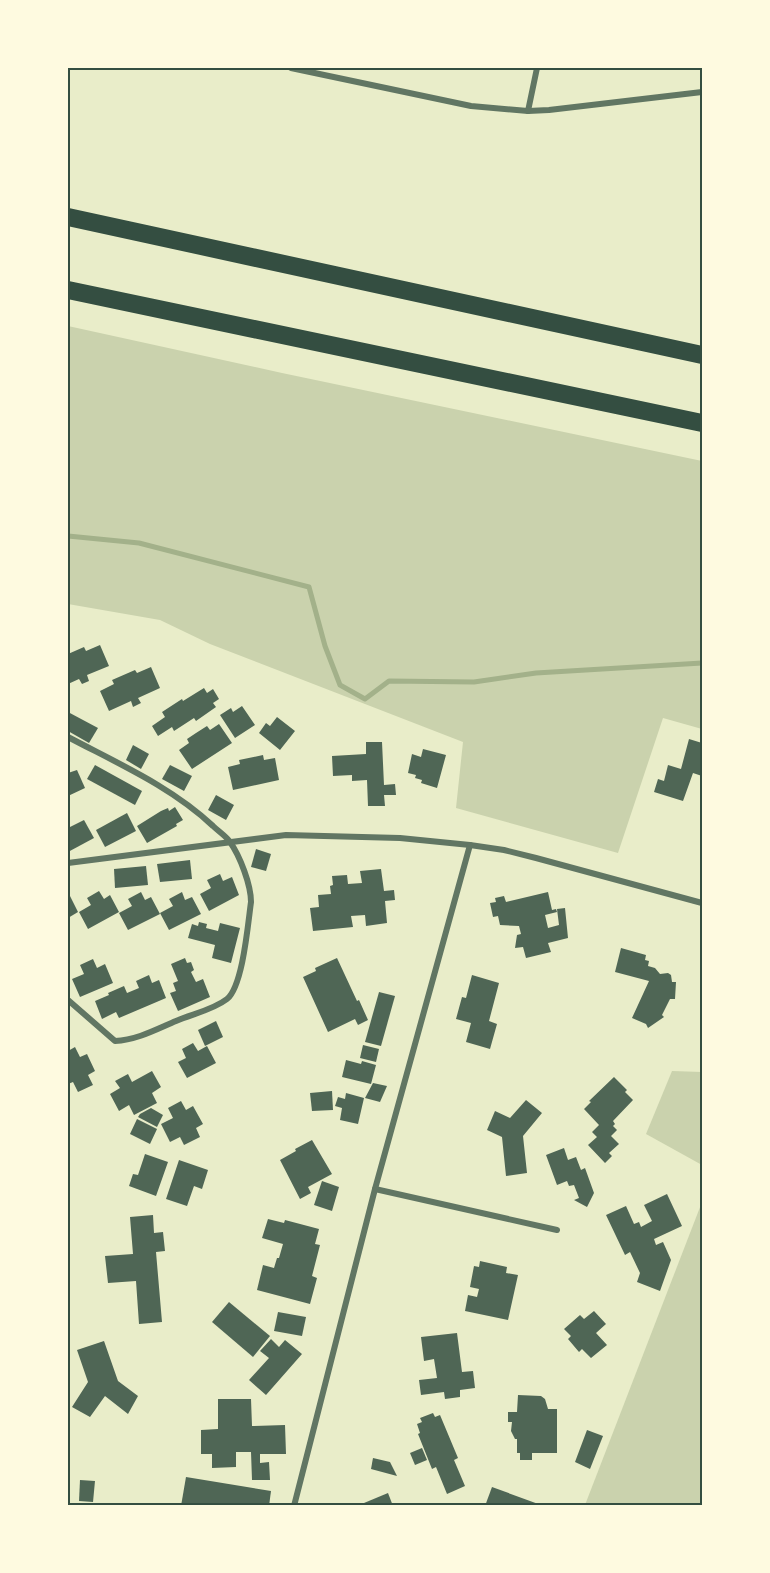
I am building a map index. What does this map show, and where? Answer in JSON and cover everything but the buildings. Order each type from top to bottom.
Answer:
[{"type":"highway","points":[[68,217],[702,355]]},
{"type":"highway","points":[[68,290],[702,423]]},
{"type":"street","points":[[291,68],[471,106],[528,111],[702,92]]},
{"type":"street","points":[[528,111],[537,68]]},
{"type":"street","points":[[68,737],[132,770],[178,798],[208,820],[229,841],[247,876],[251,894],[242,962],[231,995],[218,1004],[136,1037],[116,1041],[68,1000]]},
{"type":"street","points":[[68,863],[286,835],[400,838],[470,845],[536,858],[702,903]]},
{"type":"street","points":[[294,1506],[375,1189],[470,845]]},
{"type":"street","points":[[375,1189],[557,1230]]},
{"type":"green space","points":[[68,326],[702,461],[702,729],[663,718],[618,853],[456,808],[463,742],[210,644],[160,620],[68,604]]},
{"type":"green space","points":[[672,1071],[702,1072],[702,1165],[646,1134]]},
{"type":"green space","points":[[702,1202],[702,1505],[585,1505]]},
{"type":"waterway","points":[[68,536],[139,543],[309,587],[325,646],[340,685],[365,699],[389,681],[474,682],[536,673],[702,663]]}]
